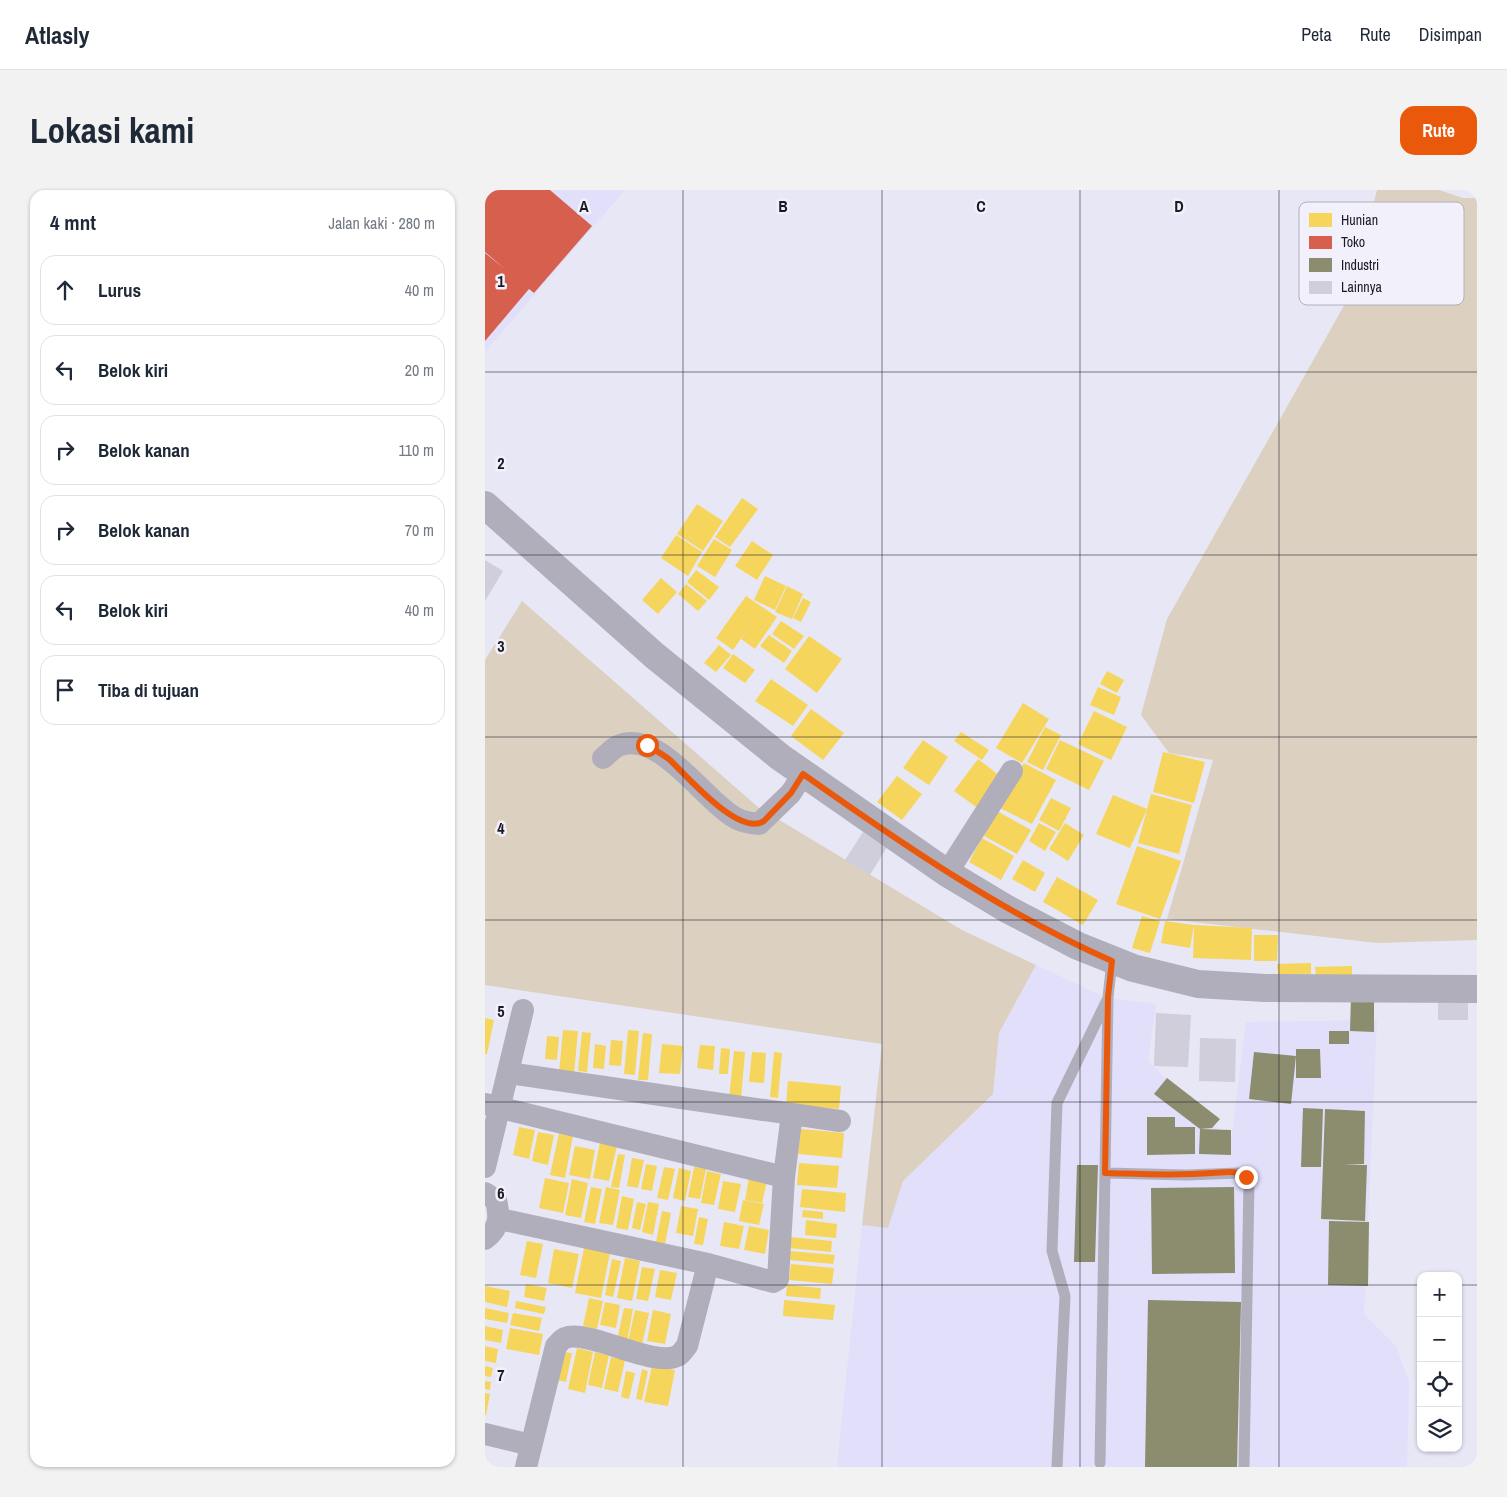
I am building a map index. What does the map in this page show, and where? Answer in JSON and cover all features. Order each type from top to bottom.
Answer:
[{"type":"street","points":[[485,505],[655,656],[803,774],[947,873],[1014,912],[1112,961],[1198,984],[1265,988],[1477,989]]},
{"type":"street","points":[[603,758],[618,746],[629,743],[647,745],[667,758],[715,803],[734,818],[759,824],[791,793],[803,774]]},
{"type":"street","points":[[947,873],[1012,771]]},
{"type":"street","points":[[485,1167],[492,1106],[508,1073],[523,1010]]},
{"type":"street","points":[[508,1073],[841,1121]]},
{"type":"street","points":[[492,1106],[784,1177]]},
{"type":"street","points":[[500,1219],[708,1264],[766,1282],[778,1280],[784,1177],[792,1114]]},
{"type":"street","points":[[485,1192],[496,1200],[500,1219],[494,1232],[485,1239]]},
{"type":"street","points":[[526,1467],[556,1346],[565,1338],[579,1337],[623,1350],[667,1358],[679,1355],[687,1346],[708,1264]]},
{"type":"street","points":[[485,1434],[531,1445]]},
{"type":"lane","points":[[1099,1463],[1108,997],[1112,961]]},
{"type":"lane","points":[[1057,1467],[1065,1296],[1053,1251],[1057,1103],[1108,997]]},
{"type":"lane","points":[[1105,1173],[1187,1175],[1238,1173],[1249,1181],[1244,1467]]},
{"type":"shaded area","points":[[485,190],[625,190],[485,352]]},
{"type":"shaded area","points":[[1377,190],[1439,190],[1463,198],[1477,198],[1477,940],[1377,943],[1167,919],[1213,760],[1169,753],[1141,715],[1167,619],[1344,305],[1464,305],[1464,202],[1374,202]]},
{"type":"shaded area","points":[[522,601],[758,807],[962,930],[1036,965],[999,1033],[993,1094],[903,1181],[888,1228],[862,1225],[882,1044],[485,985],[485,660]]},
{"type":"shaded area","points":[[1036,965],[1107,998],[1156,1004],[1148,1061],[1231,1142],[1246,1022],[1377,1020],[1364,1314],[1396,1346],[1409,1382],[1407,1467],[837,1467],[862,1225],[888,1228],[903,1181],[993,1094],[999,1033]]},
{"type":"building: Hunian","points":[[742,498],[758,509],[730,547],[715,537]]},
{"type":"building: Hunian","points":[[697,504],[723,521],[703,551],[677,534]]},
{"type":"building: Hunian","points":[[676,535],[702,552],[688,576],[661,558]]},
{"type":"building: Hunian","points":[[714,539],[732,550],[715,577],[697,566]]},
{"type":"building: Hunian","points":[[752,541],[773,555],[757,580],[735,566]]},
{"type":"building: Hunian","points":[[696,570],[719,587],[709,600],[687,582]]},
{"type":"building: Hunian","points":[[765,576],[786,586],[775,610],[754,600]]},
{"type":"building: Hunian","points":[[661,578],[677,592],[658,614],[642,600]]},
{"type":"building: Hunian","points":[[686,584],[707,601],[698,611],[678,594]]},
{"type":"building: Hunian","points":[[787,586],[803,594],[792,619],[775,612]]},
{"type":"building: Hunian","points":[[746,596],[777,617],[755,649],[741,639],[753,621],[733,650],[716,638]]},
{"type":"building: Hunian","points":[[803,598],[811,602],[801,622],[793,618]]},
{"type":"building: Hunian","points":[[781,621],[804,636],[794,649],[772,634]]},
{"type":"building: Hunian","points":[[769,635],[792,651],[784,663],[760,646]]},
{"type":"building: Hunian","points":[[809,636],[842,659],[817,693],[785,669]]},
{"type":"building: Hunian","points":[[719,645],[731,655],[716,672],[704,663]]},
{"type":"building: Hunian","points":[[733,654],[755,670],[745,683],[723,668]]},
{"type":"building: Hunian","points":[[1107,671],[1124,680],[1117,693],[1100,684]]},
{"type":"building: Hunian","points":[[771,679],[808,705],[793,726],[755,701]]},
{"type":"building: Hunian","points":[[1098,687],[1121,697],[1114,715],[1090,705]]},
{"type":"building: Hunian","points":[[1023,703],[1049,719],[1022,763],[996,748]]},
{"type":"building: Hunian","points":[[811,709],[844,733],[823,760],[791,736]]},
{"type":"building: Hunian","points":[[1094,711],[1127,727],[1111,760],[1078,744]]},
{"type":"building: Hunian","points":[[1045,727],[1061,735],[1043,770],[1027,762]]},
{"type":"building: Hunian","points":[[961,732],[989,750],[982,760],[954,741]]},
{"type":"building: Hunian","points":[[923,740],[948,757],[929,785],[903,768]]},
{"type":"building: Hunian","points":[[1060,740],[1104,761],[1089,790],[1046,769]]},
{"type":"building: Hunian","points":[[1163,752],[1205,762],[1194,803],[1153,792]]},
{"type":"building: Hunian","points":[[978,759],[1004,779],[979,809],[954,791]]},
{"type":"building: Hunian","points":[[1024,763],[1056,780],[1032,824],[1000,808]]},
{"type":"building: Hunian","points":[[897,776],[922,794],[902,820],[877,802]]},
{"type":"building: Hunian","points":[[1151,794],[1192,805],[1179,854],[1138,843]]},
{"type":"building: Hunian","points":[[1113,795],[1147,809],[1130,848],[1096,834]]},
{"type":"building: Hunian","points":[[1051,798],[1071,808],[1059,831],[1039,820]]},
{"type":"building: Hunian","points":[[997,811],[1031,830],[1017,854],[984,836]]},
{"type":"building: Hunian","points":[[1039,823],[1056,832],[1045,851],[1029,841]]},
{"type":"building: Hunian","points":[[1065,823],[1084,835],[1068,861],[1049,849]]},
{"type":"building: Hunian","points":[[982,838],[1014,856],[1001,880],[969,862]]},
{"type":"building: Hunian","points":[[1137,846],[1181,861],[1160,919],[1116,904]]},
{"type":"building: Hunian","points":[[1023,860],[1045,873],[1035,892],[1012,879]]},
{"type":"building: Hunian","points":[[1057,877],[1098,900],[1083,925],[1043,902]]},
{"type":"building: Hunian","points":[[1142,916],[1160,921],[1150,953],[1132,948]]},
{"type":"building: Hunian","points":[[1165,921],[1194,925],[1190,948],[1161,943]]},
{"type":"building: Hunian","points":[[1194,925],[1252,928],[1251,960],[1193,958]]},
{"type":"building: Hunian","points":[[1254,935],[1278,935],[1277,961],[1254,961]]},
{"type":"building: Hunian","points":[[1311,963],[1311,974],[1278,975],[1277,964]]},
{"type":"building: Hunian","points":[[1352,966],[1352,976],[1316,976],[1315,967]]},
{"type":"building: Hunian","points":[[485,1018],[494,1020],[487,1054],[485,1054]]},
{"type":"building: Hunian","points":[[563,1030],[578,1031],[574,1074],[559,1073]]},
{"type":"building: Hunian","points":[[628,1030],[639,1031],[635,1075],[624,1074]]},
{"type":"building: Hunian","points":[[582,1032],[591,1033],[587,1072],[578,1071]]},
{"type":"building: Hunian","points":[[643,1033],[652,1034],[648,1080],[638,1080]]},
{"type":"building: Hunian","points":[[547,1036],[559,1037],[557,1060],[545,1059]]},
{"type":"building: Hunian","points":[[611,1040],[623,1041],[621,1066],[609,1065]]},
{"type":"building: Hunian","points":[[595,1044],[606,1046],[604,1069],[593,1068]]},
{"type":"building: Hunian","points":[[662,1044],[683,1046],[680,1074],[659,1073]]},
{"type":"building: Hunian","points":[[700,1045],[715,1046],[713,1070],[697,1068]]},
{"type":"building: Hunian","points":[[721,1048],[730,1049],[728,1074],[719,1074]]},
{"type":"building: Hunian","points":[[734,1051],[745,1052],[741,1099],[729,1098]]},
{"type":"building: Hunian","points":[[752,1052],[766,1053],[764,1083],[749,1082]]},
{"type":"building: Hunian","points":[[774,1052],[782,1053],[778,1098],[770,1097]]},
{"type":"building: Hunian","points":[[788,1081],[841,1086],[839,1109],[786,1104]]},
{"type":"building: Hunian","points":[[519,1127],[535,1130],[529,1159],[513,1155]]},
{"type":"building: Hunian","points":[[801,1129],[844,1133],[842,1158],[798,1154]]},
{"type":"building: Hunian","points":[[538,1132],[554,1135],[548,1165],[532,1161]]},
{"type":"building: Hunian","points":[[559,1133],[573,1136],[565,1178],[550,1175]]},
{"type":"building: Hunian","points":[[600,1142],[617,1146],[609,1181],[593,1178]]},
{"type":"building: Hunian","points":[[575,1146],[595,1150],[590,1179],[569,1175]]},
{"type":"building: Hunian","points":[[618,1154],[625,1155],[619,1188],[611,1187]]},
{"type":"building: Hunian","points":[[632,1158],[644,1160],[638,1188],[627,1186]]},
{"type":"building: Hunian","points":[[799,1163],[839,1166],[837,1188],[797,1185]]},
{"type":"building: Hunian","points":[[646,1164],[657,1166],[652,1191],[641,1189]]},
{"type":"building: Hunian","points":[[664,1167],[675,1169],[668,1200],[657,1198]]},
{"type":"building: Hunian","points":[[694,1167],[706,1169],[700,1199],[688,1197]]},
{"type":"building: Hunian","points":[[679,1168],[691,1171],[685,1201],[673,1198]]},
{"type":"building: Hunian","points":[[707,1171],[721,1174],[714,1205],[701,1203]]},
{"type":"building: Hunian","points":[[545,1178],[569,1183],[563,1213],[539,1208]]},
{"type":"building: Hunian","points":[[749,1178],[767,1181],[762,1203],[745,1200]]},
{"type":"building: Hunian","points":[[572,1179],[588,1183],[581,1218],[565,1215]]},
{"type":"building: Hunian","points":[[723,1181],[741,1184],[735,1212],[718,1209]]},
{"type":"building: Hunian","points":[[591,1187],[602,1189],[595,1224],[584,1222]]},
{"type":"building: Hunian","points":[[606,1187],[620,1190],[613,1225],[599,1223]]},
{"type":"building: Hunian","points":[[802,1189],[846,1193],[845,1212],[800,1207]]},
{"type":"building: Hunian","points":[[622,1196],[634,1199],[628,1230],[616,1228]]},
{"type":"building: Hunian","points":[[743,1200],[764,1204],[759,1225],[739,1221]]},
{"type":"building: Hunian","points":[[637,1202],[646,1204],[640,1230],[632,1228]]},
{"type":"building: Hunian","points":[[648,1202],[659,1204],[653,1235],[642,1232]]},
{"type":"building: Hunian","points":[[681,1206],[698,1209],[693,1236],[676,1233]]},
{"type":"building: Hunian","points":[[803,1210],[823,1212],[823,1219],[802,1217]]},
{"type":"building: Hunian","points":[[662,1211],[671,1213],[665,1244],[656,1242]]},
{"type":"building: Hunian","points":[[699,1217],[708,1219],[703,1245],[694,1244]]},
{"type":"building: Hunian","points":[[806,1220],[837,1224],[836,1238],[805,1235]]},
{"type":"building: Hunian","points":[[724,1222],[744,1226],[739,1249],[720,1246]]},
{"type":"building: Hunian","points":[[749,1226],[769,1230],[765,1254],[744,1250]]},
{"type":"building: Hunian","points":[[790,1237],[832,1241],[831,1252],[789,1248]]},
{"type":"building: Hunian","points":[[527,1241],[543,1244],[536,1278],[520,1275]]},
{"type":"building: Hunian","points":[[584,1248],[610,1253],[601,1298],[575,1293]]},
{"type":"building: Hunian","points":[[554,1249],[579,1254],[572,1288],[548,1283]]},
{"type":"building: Hunian","points":[[790,1251],[835,1255],[833,1264],[789,1260]]},
{"type":"building: Hunian","points":[[625,1258],[640,1261],[632,1301],[617,1298]]},
{"type":"building: Hunian","points":[[612,1259],[621,1261],[613,1297],[605,1295]]},
{"type":"building: Hunian","points":[[791,1264],[834,1268],[832,1284],[789,1280]]},
{"type":"building: Hunian","points":[[642,1267],[655,1269],[648,1301],[636,1299]]},
{"type":"building: Hunian","points":[[660,1270],[677,1273],[671,1300],[655,1297]]},
{"type":"building: Hunian","points":[[526,1284],[547,1288],[544,1301],[524,1297]]},
{"type":"building: Hunian","points":[[787,1285],[821,1288],[820,1299],[786,1296]]},
{"type":"building: Hunian","points":[[485,1286],[510,1291],[507,1307],[485,1302]]},
{"type":"building: Hunian","points":[[589,1298],[603,1301],[597,1329],[583,1326]]},
{"type":"building: Hunian","points":[[784,1300],[835,1305],[833,1320],[783,1316]]},
{"type":"building: Hunian","points":[[516,1301],[546,1307],[544,1314],[515,1308]]},
{"type":"building: Hunian","points":[[605,1302],[620,1305],[616,1328],[600,1325]]},
{"type":"building: Hunian","points":[[485,1308],[509,1313],[507,1323],[485,1319]]},
{"type":"building: Hunian","points":[[624,1308],[633,1309],[627,1342],[617,1340]]},
{"type":"building: Hunian","points":[[635,1310],[649,1313],[642,1345],[628,1342]]},
{"type":"building: Hunian","points":[[653,1310],[671,1314],[665,1344],[647,1341]]},
{"type":"building: Hunian","points":[[513,1313],[542,1318],[539,1331],[510,1325]]},
{"type":"building: Hunian","points":[[485,1326],[503,1330],[501,1343],[485,1340]]},
{"type":"building: Hunian","points":[[510,1328],[543,1334],[539,1355],[506,1349]]},
{"type":"building: Hunian","points":[[485,1346],[498,1349],[496,1363],[485,1361]]},
{"type":"building: Hunian","points":[[577,1348],[593,1352],[585,1393],[568,1389]]},
{"type":"building: Hunian","points":[[563,1352],[572,1353],[566,1382],[557,1380]]},
{"type":"building: Hunian","points":[[595,1352],[609,1355],[602,1388],[588,1385]]},
{"type":"building: Hunian","points":[[611,1357],[625,1360],[618,1392],[604,1389]]},
{"type":"building: Hunian","points":[[485,1366],[493,1368],[491,1377],[485,1376]]},
{"type":"building: Hunian","points":[[652,1366],[675,1370],[668,1406],[644,1402]]},
{"type":"building: Hunian","points":[[642,1369],[648,1371],[642,1400],[636,1399]]},
{"type":"building: Hunian","points":[[626,1371],[635,1373],[629,1399],[621,1397]]},
{"type":"building: Hunian","points":[[485,1381],[491,1382],[490,1390],[485,1389]]},
{"type":"building: Hunian","points":[[485,1393],[490,1394],[486,1415],[485,1415]]},
{"type":"building: Toko","points":[[485,190],[550,190],[592,226],[534,293],[529,289],[485,341],[485,253],[505,269],[485,252]]},
{"type":"building: Industri","points":[[1351,996],[1374,996],[1374,1032],[1350,1031]]},
{"type":"building: Industri","points":[[1329,1031],[1349,1031],[1349,1044],[1329,1044]]},
{"type":"building: Industri","points":[[1296,1049],[1320,1049],[1321,1078],[1296,1078]]},
{"type":"building: Industri","points":[[1254,1052],[1296,1056],[1291,1104],[1249,1099]]},
{"type":"building: Industri","points":[[1167,1078],[1220,1119],[1212,1128],[1200,1129],[1154,1094]]},
{"type":"building: Industri","points":[[1303,1108],[1323,1109],[1321,1167],[1301,1167]]},
{"type":"building: Industri","points":[[1325,1109],[1365,1111],[1364,1164],[1344,1165],[1367,1165],[1365,1221],[1321,1219]]},
{"type":"building: Industri","points":[[1147,1117],[1175,1117],[1175,1127],[1195,1127],[1195,1154],[1147,1155]]},
{"type":"building: Industri","points":[[1200,1129],[1231,1130],[1231,1155],[1199,1154]]},
{"type":"building: Industri","points":[[1077,1165],[1098,1165],[1095,1262],[1074,1262]]},
{"type":"building: Industri","points":[[1234,1187],[1235,1273],[1152,1274],[1151,1188]]},
{"type":"building: Industri","points":[[1329,1221],[1369,1222],[1368,1286],[1328,1285]]},
{"type":"building: Industri","points":[[1148,1300],[1241,1302],[1237,1467],[1145,1467]]},
{"type":"building: Lainnya","points":[[485,560],[503,571],[485,601]]},
{"type":"building: Lainnya","points":[[863,832],[887,847],[870,875],[845,860]]},
{"type":"building: Lainnya","points":[[1438,1002],[1468,1002],[1468,1020],[1438,1020]]},
{"type":"building: Lainnya","points":[[1156,1013],[1191,1015],[1188,1067],[1154,1066]]},
{"type":"building: Lainnya","points":[[1200,1038],[1236,1039],[1235,1082],[1199,1081]]},
{"type":"route","points":[[647,745],[667,758],[715,803],[734,818],[749,823],[759,824],[764,821],[791,793],[803,774],[947,873],[1078,946],[1112,961],[1108,997],[1105,1173],[1187,1175],[1225,1172],[1238,1173],[1246,1177]]}]
